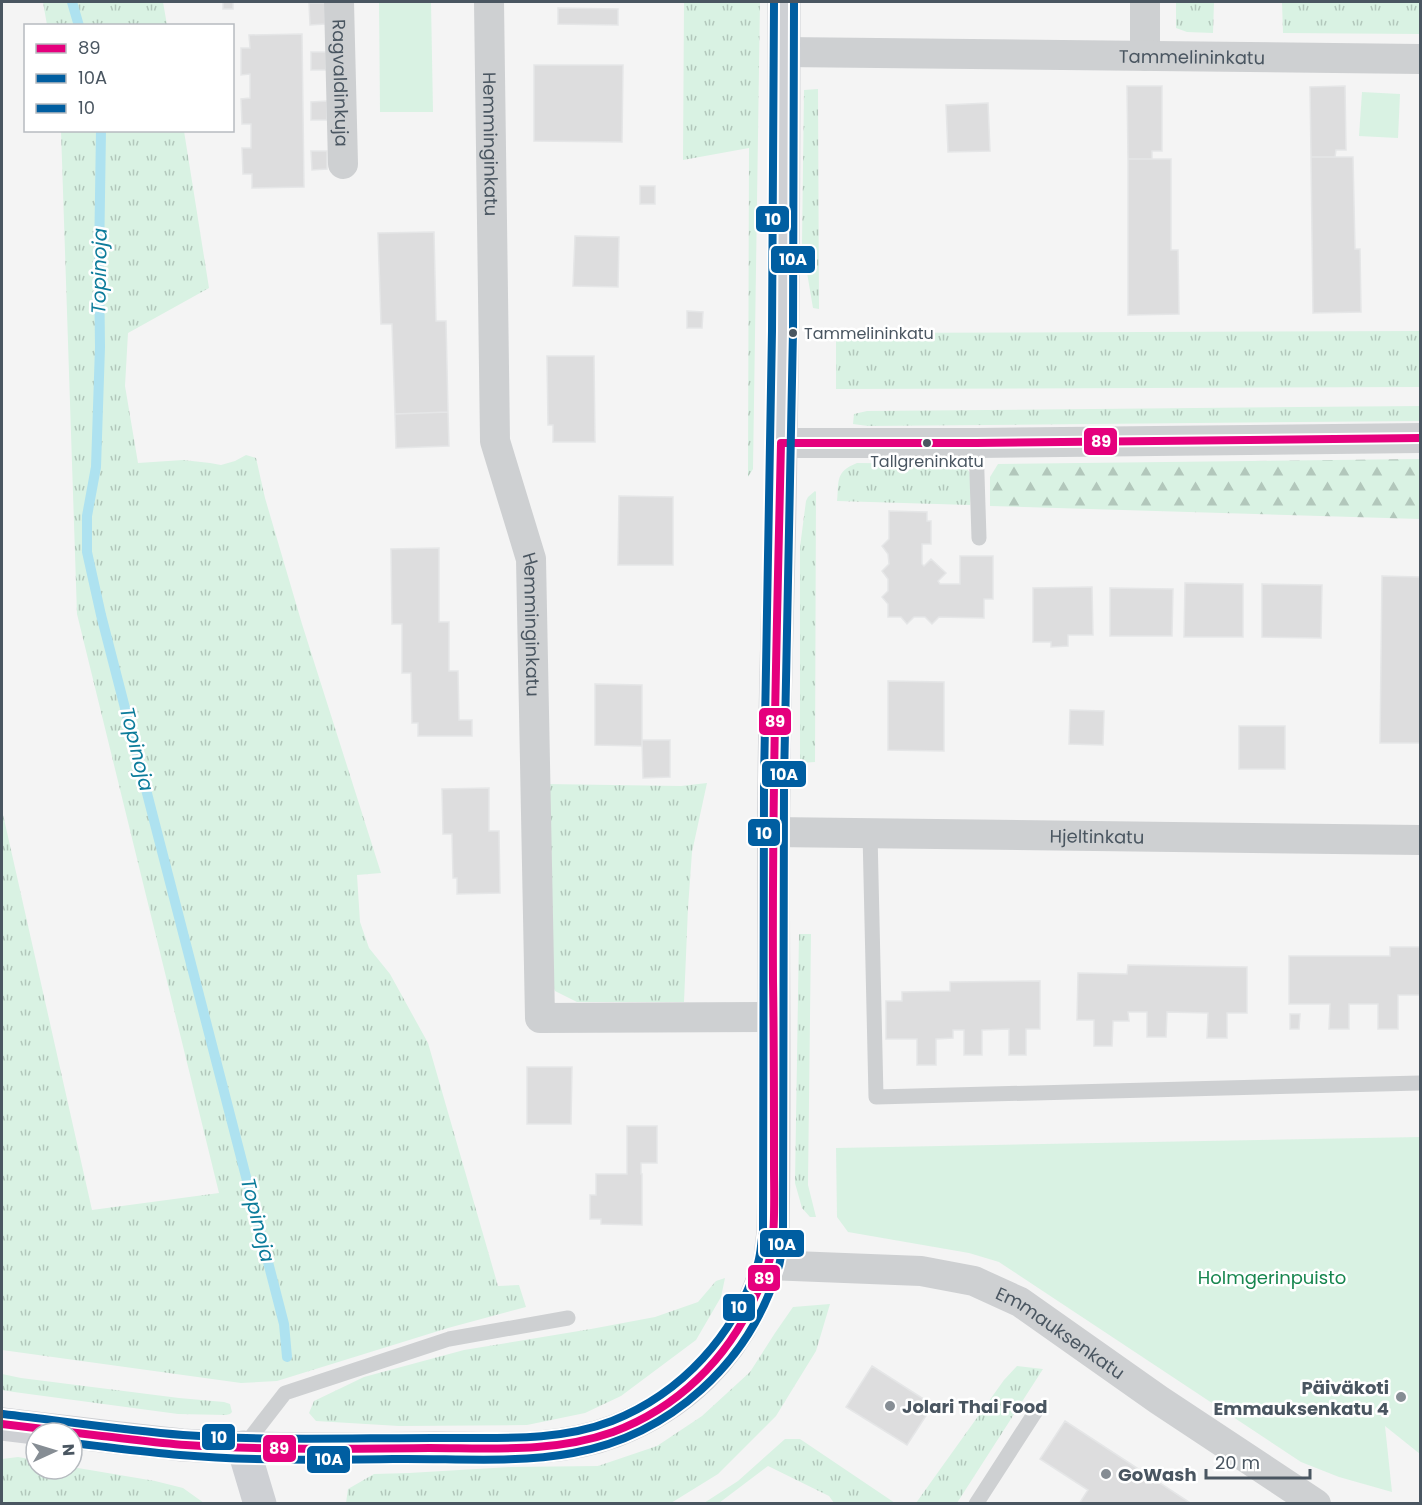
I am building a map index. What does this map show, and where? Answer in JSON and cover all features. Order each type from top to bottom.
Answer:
[{"type":"street","name":"Ragvaldinkuja","points":[[339,2],[343,164]]},
{"type":"street","name":"Hemminginkatu","points":[[489,2],[495,441],[531,559],[540,1018],[774,1017]]},
{"type":"street","points":[[2,1424],[180,1445],[321,1450],[550,1446],[615,1431],[667,1404],[696,1382],[713,1365],[729,1346],[741,1326],[768,1265],[773,1212],[773,832],[781,443],[784,2]]},
{"type":"street","points":[[1144,2],[1145,56]]},
{"type":"street","name":"Tammelininkatu","points":[[784,52],[1420,59]]},
{"type":"street","points":[[781,443],[1420,438]]},
{"type":"street","name":"Hjeltinkatu","points":[[773,832],[1420,840]]},
{"type":"street","name":"Emmauksenkatu","points":[[768,1265],[921,1272],[974,1281],[1020,1302],[1159,1400],[1316,1503]]},
{"type":"street","points":[[243,1447],[260,1503]]},
{"type":"lane","points":[[976,443],[979,538]]},
{"type":"lane","points":[[870,833],[876,1097],[1420,1083]]},
{"type":"lane","points":[[243,1447],[285,1394],[449,1339],[568,1318]]},
{"type":"lane","points":[[976,1503],[1035,1411]]},
{"type":"green space","points":[[43,2],[163,2],[167,24],[47,24]]},
{"type":"green space","points":[[379,2],[431,2],[433,112],[380,112]]},
{"type":"green space","points":[[684,2],[760,2],[753,469],[748,477],[749,148],[683,160]]},
{"type":"green space","points":[[1176,2],[1214,2],[1213,33],[1187,32],[1176,28]]},
{"type":"green space","points":[[1282,2],[1420,2],[1420,34],[1283,33]]},
{"type":"green space","points":[[818,89],[819,309],[813,308],[802,243],[804,90]]},
{"type":"green space","points":[[1362,92],[1400,94],[1398,138],[1359,136]]},
{"type":"green space","points":[[61,132],[184,132],[209,288],[128,333],[125,386],[138,463],[183,460],[221,465],[246,455],[256,458],[265,498],[302,624],[381,873],[357,875],[360,922],[369,948],[390,974],[428,1043],[498,1286],[519,1285],[526,1307],[448,1328],[277,1381],[241,1383],[2,1350],[2,810],[92,1210],[219,1193],[77,614]]},
{"type":"green space","points":[[1420,331],[1420,387],[836,389],[836,333]]},
{"type":"green space","points":[[1420,406],[1420,421],[868,426],[853,424],[854,414],[867,411]]},
{"type":"green space","points":[[1420,459],[1420,519],[990,506],[990,477],[998,464]]},
{"type":"green space","points":[[857,463],[963,464],[972,475],[970,505],[837,501],[838,482],[842,473]]},
{"type":"green space","points":[[815,491],[815,762],[800,763],[800,547],[806,501]]},
{"type":"green space","points":[[707,783],[692,852],[684,1002],[577,1002],[555,991],[549,975],[545,784],[681,786]]},
{"type":"green space","points":[[799,934],[811,934],[808,1185],[816,1217],[810,1217],[802,1208],[795,1183]]},
{"type":"green space","name":"Holmgerinpuisto","points":[[1420,1137],[1420,1454],[1385,1426],[1392,1492],[1339,1477],[1301,1462],[999,1262],[969,1253],[848,1232],[837,1217],[836,1148]]},
{"type":"green space","points":[[725,1278],[721,1297],[696,1340],[621,1396],[585,1413],[527,1425],[399,1426],[316,1421],[309,1413],[314,1401],[364,1377],[464,1350],[655,1317],[698,1302],[716,1281]]},
{"type":"green space","points":[[830,1304],[816,1351],[776,1416],[718,1474],[671,1503],[346,1503],[348,1489],[374,1474],[511,1467],[598,1466],[657,1446],[702,1416],[750,1372],[793,1307]]},
{"type":"green space","points":[[1017,1366],[1043,1369],[957,1503],[916,1503],[1004,1380]]},
{"type":"green space","points":[[2,1374],[224,1402],[230,1404],[232,1412],[226,1415],[178,1414],[14,1392],[2,1390]]},
{"type":"green space","points":[[785,1439],[800,1439],[895,1503],[834,1503],[829,1496],[768,1466],[719,1503],[704,1503],[738,1481]]},
{"type":"green space","points":[[24,1458],[24,1481],[84,1481],[84,1469],[183,1488],[204,1503],[2,1503],[2,1459]]},
{"type":"building","points":[[223,2],[233,2],[233,9],[223,9]]},
{"type":"building","points":[[309,3],[325,3],[325,24],[310,25]]},
{"type":"building","points":[[558,8],[618,9],[618,25],[558,24]]},
{"type":"building","points":[[302,34],[304,187],[252,188],[252,174],[243,174],[242,148],[251,148],[251,124],[242,124],[241,99],[250,98],[250,74],[241,75],[241,48],[250,48],[249,35]]},
{"type":"building","points":[[311,52],[326,52],[326,70],[311,70]]},
{"type":"building","points":[[534,65],[623,65],[622,142],[534,141]]},
{"type":"building","points":[[1127,86],[1162,86],[1162,151],[1152,151],[1152,159],[1128,159]]},
{"type":"building","points":[[1345,86],[1346,150],[1336,150],[1335,157],[1311,157],[1310,87]]},
{"type":"building","points":[[327,101],[327,120],[311,120],[311,102]]},
{"type":"building","points":[[988,103],[990,151],[948,152],[946,105]]},
{"type":"building","points":[[311,151],[327,151],[327,169],[312,170]]},
{"type":"building","points":[[1311,157],[1353,157],[1355,249],[1360,249],[1361,312],[1313,313]]},
{"type":"building","points":[[1128,159],[1171,159],[1171,250],[1178,250],[1179,314],[1128,315]]},
{"type":"building","points":[[640,186],[655,186],[655,204],[640,204]]},
{"type":"building","points":[[434,232],[436,321],[446,321],[448,412],[395,414],[392,324],[381,324],[378,233]]},
{"type":"building","points":[[575,236],[619,237],[618,287],[573,286]]},
{"type":"building","points":[[687,311],[703,312],[702,328],[687,328]]},
{"type":"building","points":[[547,356],[594,356],[595,442],[553,442],[553,425],[548,425]]},
{"type":"building","points":[[448,412],[449,446],[396,448],[395,414]]},
{"type":"building","points":[[619,496],[673,497],[673,565],[618,565]]},
{"type":"building","points":[[889,511],[927,512],[927,521],[931,521],[931,544],[922,544],[922,564],[924,566],[931,559],[946,573],[938,581],[940,584],[960,584],[960,556],[993,556],[993,599],[984,599],[984,618],[939,617],[932,624],[925,617],[914,617],[907,624],[901,617],[888,617],[888,604],[882,597],[888,591],[888,579],[882,571],[889,564],[888,554],[882,546],[889,539]]},
{"type":"building","points":[[439,548],[439,622],[449,622],[449,671],[458,671],[459,720],[472,720],[472,736],[418,736],[418,723],[412,723],[411,673],[402,673],[402,624],[392,624],[391,549]]},
{"type":"building","points":[[1382,576],[1420,577],[1420,743],[1380,743]]},
{"type":"building","points":[[1185,583],[1243,584],[1243,637],[1184,637]]},
{"type":"building","points":[[1262,584],[1322,585],[1321,638],[1262,637]]},
{"type":"building","points":[[1092,587],[1093,635],[1068,635],[1068,646],[1051,647],[1051,642],[1033,642],[1033,588]]},
{"type":"building","points":[[1110,588],[1173,589],[1172,636],[1110,636]]},
{"type":"building","points":[[888,681],[944,682],[944,751],[888,750]]},
{"type":"building","points":[[595,684],[642,685],[642,746],[595,745]]},
{"type":"building","points":[[1070,710],[1104,711],[1103,745],[1069,744]]},
{"type":"building","points":[[1239,726],[1285,726],[1285,769],[1239,769]]},
{"type":"building","points":[[642,740],[670,740],[670,777],[643,778]]},
{"type":"building","points":[[489,788],[489,831],[499,831],[500,893],[457,894],[457,878],[453,878],[452,834],[443,834],[442,789]]},
{"type":"building","points":[[1390,947],[1420,947],[1420,995],[1398,995],[1398,1029],[1378,1029],[1378,1004],[1349,1004],[1349,1029],[1329,1029],[1330,1004],[1289,1004],[1289,956],[1390,956]]},
{"type":"building","points":[[1128,965],[1247,967],[1247,1013],[1227,1013],[1227,1038],[1207,1038],[1208,1013],[1167,1012],[1166,1037],[1147,1037],[1147,1012],[1128,1012],[1129,1021],[1113,1021],[1112,1046],[1094,1046],[1094,1020],[1077,1020],[1078,973],[1127,974]]},
{"type":"building","points":[[1040,981],[1040,1029],[1026,1029],[1026,1055],[1009,1055],[1009,1029],[982,1030],[982,1055],[964,1055],[964,1030],[953,1030],[953,1038],[936,1039],[936,1065],[917,1065],[917,1039],[886,1039],[886,1001],[902,1001],[902,992],[950,991],[950,982]]},
{"type":"building","points":[[1290,1014],[1300,1014],[1299,1029],[1290,1029]]},
{"type":"building","points":[[527,1067],[572,1067],[571,1124],[527,1124]]},
{"type":"building","points":[[627,1126],[657,1126],[657,1163],[641,1163],[642,1225],[601,1224],[601,1219],[590,1219],[590,1195],[596,1195],[596,1174],[627,1174]]},
{"type":"building","name":"Jolari Thai Food","points":[[872,1366],[933,1405],[907,1445],[846,1407]]},
{"type":"building","name":"GoWash","points":[[1065,1421],[1192,1504],[1079,1504],[1088,1490],[1040,1459]]},
{"type":"waterway","name":"Topinoja","points":[[72,2],[78,24]]},
{"type":"waterway","name":"Topinoja","points":[[101,132],[100,347],[96,467],[87,516],[87,552],[101,615],[284,1324],[287,1357]]},
{"type":"transit line","name":"10","points":[[3,1414],[160,1433],[245,1438],[501,1438],[568,1433],[612,1421],[661,1395],[703,1358],[735,1314],[758,1263],[763,1232],[764,781],[772,331],[774,2]]},
{"type":"transit line","name":"10A","points":[[84,1444],[206,1457],[313,1460],[506,1459],[573,1453],[609,1444],[642,1430],[673,1412],[701,1390],[726,1364],[748,1335],[765,1303],[779,1265],[783,1233],[784,781],[793,331],[794,2]]},
{"type":"transit line","name":"89","points":[[781,443],[1420,438]]},
{"type":"transit line","name":"89","points":[[2,1424],[216,1447],[338,1449],[545,1446],[591,1439],[636,1422],[679,1395],[715,1361],[743,1320],[762,1282],[771,1255],[773,1230],[773,847],[781,443]]},
{"type":"place","name":"Tammelininkatu","points":[[793,333]]},
{"type":"place","name":"Tallgreninkatu","points":[[927,443]]},
{"type":"place","name":"Päiväkoti Emmauksenkatu 4","points":[[1401,1397]]},
{"type":"place","name":"Jolari Thai Food","points":[[890,1406]]},
{"type":"place","name":"GoWash","points":[[1106,1474]]}]
